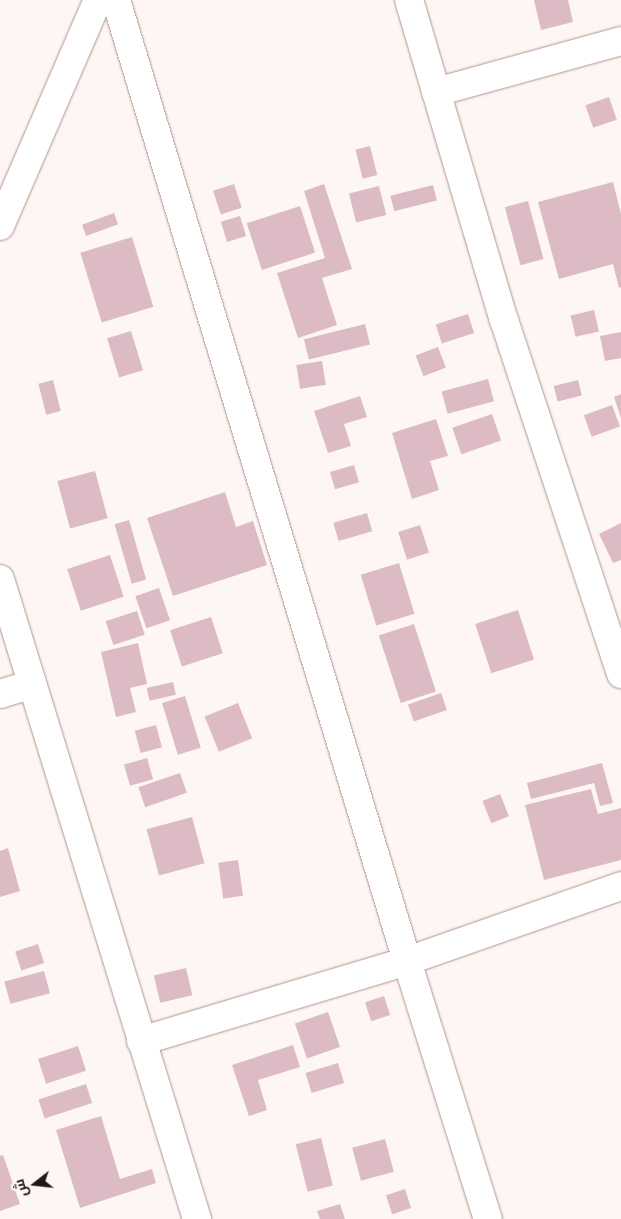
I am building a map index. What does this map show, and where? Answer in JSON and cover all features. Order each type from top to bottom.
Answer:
[{"type":"street","points":[[0,226],[98,0]]},
{"type":"street","points":[[116,0],[407,961],[488,1219]]},
{"type":"street","points":[[409,0],[504,320],[621,674]]},
{"type":"street","points":[[436,92],[621,41]]},
{"type":"street","points":[[0,579],[197,1219]]},
{"type":"street","points":[[0,694],[33,684]]},
{"type":"street","points":[[141,1042],[407,961],[621,886]]},
{"type":"building","points":[[534,0],[568,0],[573,22],[541,30]]},
{"type":"building","points":[[609,97],[617,120],[593,128],[585,105]]},
{"type":"building","points":[[370,146],[377,175],[363,179],[355,150]]},
{"type":"building","points":[[613,182],[621,214],[621,287],[619,288],[613,264],[559,279],[538,202]]},
{"type":"building","points":[[234,184],[242,208],[221,215],[213,191]]},
{"type":"building","points":[[324,184],[352,269],[322,278],[337,325],[298,338],[277,273],[325,258],[304,191]]},
{"type":"building","points":[[433,185],[437,201],[394,211],[390,196]]},
{"type":"building","points":[[379,186],[386,215],[356,223],[349,193]]},
{"type":"building","points":[[528,201],[544,259],[520,265],[505,207]]},
{"type":"building","points":[[300,206],[315,253],[262,270],[247,223]]},
{"type":"building","points":[[114,213],[118,224],[86,236],[82,225]]},
{"type":"building","points":[[240,216],[246,236],[227,242],[221,222]]},
{"type":"building","points":[[132,237],[153,307],[102,323],[80,253]]},
{"type":"building","points":[[594,310],[599,331],[576,337],[571,315]]},
{"type":"building","points":[[468,314],[474,333],[442,344],[436,325]]},
{"type":"building","points":[[365,324],[370,344],[309,360],[304,339]]},
{"type":"building","points":[[131,331],[143,370],[119,378],[107,338]]},
{"type":"building","points":[[621,332],[621,358],[605,361],[600,336]]},
{"type":"building","points":[[438,347],[446,368],[423,376],[416,356]]},
{"type":"building","points":[[322,361],[326,385],[300,389],[296,365]]},
{"type":"building","points":[[488,379],[494,401],[448,414],[442,391]]},
{"type":"building","points":[[53,380],[61,411],[46,415],[38,384]]},
{"type":"building","points":[[578,380],[582,396],[558,402],[554,386]]},
{"type":"building","points":[[621,394],[621,418],[614,397]]},
{"type":"building","points":[[360,396],[367,417],[344,424],[351,446],[328,453],[314,411]]},
{"type":"building","points":[[612,405],[620,427],[592,437],[584,415]]},
{"type":"building","points":[[492,414],[501,440],[461,454],[452,428]]},
{"type":"building","points":[[436,419],[448,456],[430,461],[439,490],[412,499],[392,433]]},
{"type":"building","points":[[354,465],[359,482],[335,489],[330,472]]},
{"type":"building","points":[[95,471],[108,518],[70,528],[57,481]]},
{"type":"building","points":[[225,492],[236,527],[253,521],[267,565],[173,596],[147,518]]},
{"type":"building","points":[[367,513],[372,531],[339,541],[333,523]]},
{"type":"building","points":[[129,520],[146,580],[132,584],[115,524]]},
{"type":"building","points":[[621,523],[621,560],[613,563],[599,534]]},
{"type":"building","points":[[420,525],[429,553],[407,560],[398,532]]},
{"type":"building","points":[[110,555],[124,597],[81,611],[67,569]]},
{"type":"building","points":[[399,563],[414,614],[376,625],[361,575]]},
{"type":"building","points":[[159,588],[170,620],[146,628],[135,596]]},
{"type":"building","points":[[518,610],[534,659],[491,673],[475,624]]},
{"type":"building","points":[[137,611],[145,635],[113,645],[106,621]]},
{"type":"building","points":[[211,617],[223,653],[182,666],[170,630]]},
{"type":"building","points":[[414,624],[436,692],[401,703],[379,635]]},
{"type":"building","points":[[138,643],[147,684],[130,688],[136,712],[116,717],[101,652]]},
{"type":"building","points":[[173,682],[176,695],[150,701],[147,688]]},
{"type":"building","points":[[441,693],[447,710],[414,721],[408,704]]},
{"type":"building","points":[[185,696],[201,748],[178,755],[162,703]]},
{"type":"building","points":[[238,703],[252,738],[219,752],[205,716]]},
{"type":"building","points":[[156,725],[162,747],[141,753],[135,731]]},
{"type":"building","points":[[147,758],[153,779],[130,786],[124,765]]},
{"type":"building","points":[[602,763],[613,803],[600,806],[594,783],[531,799],[527,783]]},
{"type":"building","points":[[180,773],[187,793],[145,807],[138,787]]},
{"type":"building","points":[[591,789],[598,814],[621,808],[621,860],[544,880],[525,805]]},
{"type":"building","points":[[500,794],[509,816],[491,823],[482,801]]},
{"type":"building","points":[[192,817],[204,863],[159,876],[147,829]]},
{"type":"building","points":[[8,848],[20,891],[0,897],[0,851]]},
{"type":"building","points":[[238,860],[243,896],[223,898],[218,863]]},
{"type":"building","points":[[38,944],[44,963],[21,970],[15,951]]},
{"type":"building","points":[[186,968],[192,995],[160,1003],[154,975]]},
{"type":"building","points":[[44,971],[50,993],[10,1004],[4,982]]},
{"type":"building","points":[[384,996],[390,1015],[371,1021],[365,1002]]},
{"type":"building","points":[[328,1012],[340,1047],[307,1058],[295,1023]]},
{"type":"building","points":[[293,1045],[300,1067],[258,1080],[267,1110],[249,1116],[232,1065]]},
{"type":"building","points":[[78,1046],[86,1071],[46,1084],[38,1059]]},
{"type":"building","points":[[338,1063],[344,1083],[312,1093],[305,1073]]},
{"type":"building","points":[[86,1084],[92,1103],[45,1118],[38,1099]]},
{"type":"building","points":[[101,1116],[120,1179],[152,1169],[156,1183],[80,1208],[56,1130]]},
{"type":"building","points":[[321,1138],[333,1186],[308,1192],[296,1144]]},
{"type":"building","points":[[385,1139],[394,1172],[361,1181],[352,1148]]},
{"type":"building","points":[[3,1155],[20,1204],[0,1211],[0,1156]]},
{"type":"building","points":[[405,1189],[411,1208],[392,1214],[386,1195]]},
{"type":"building","points":[[340,1204],[345,1219],[320,1219],[317,1211]]}]
